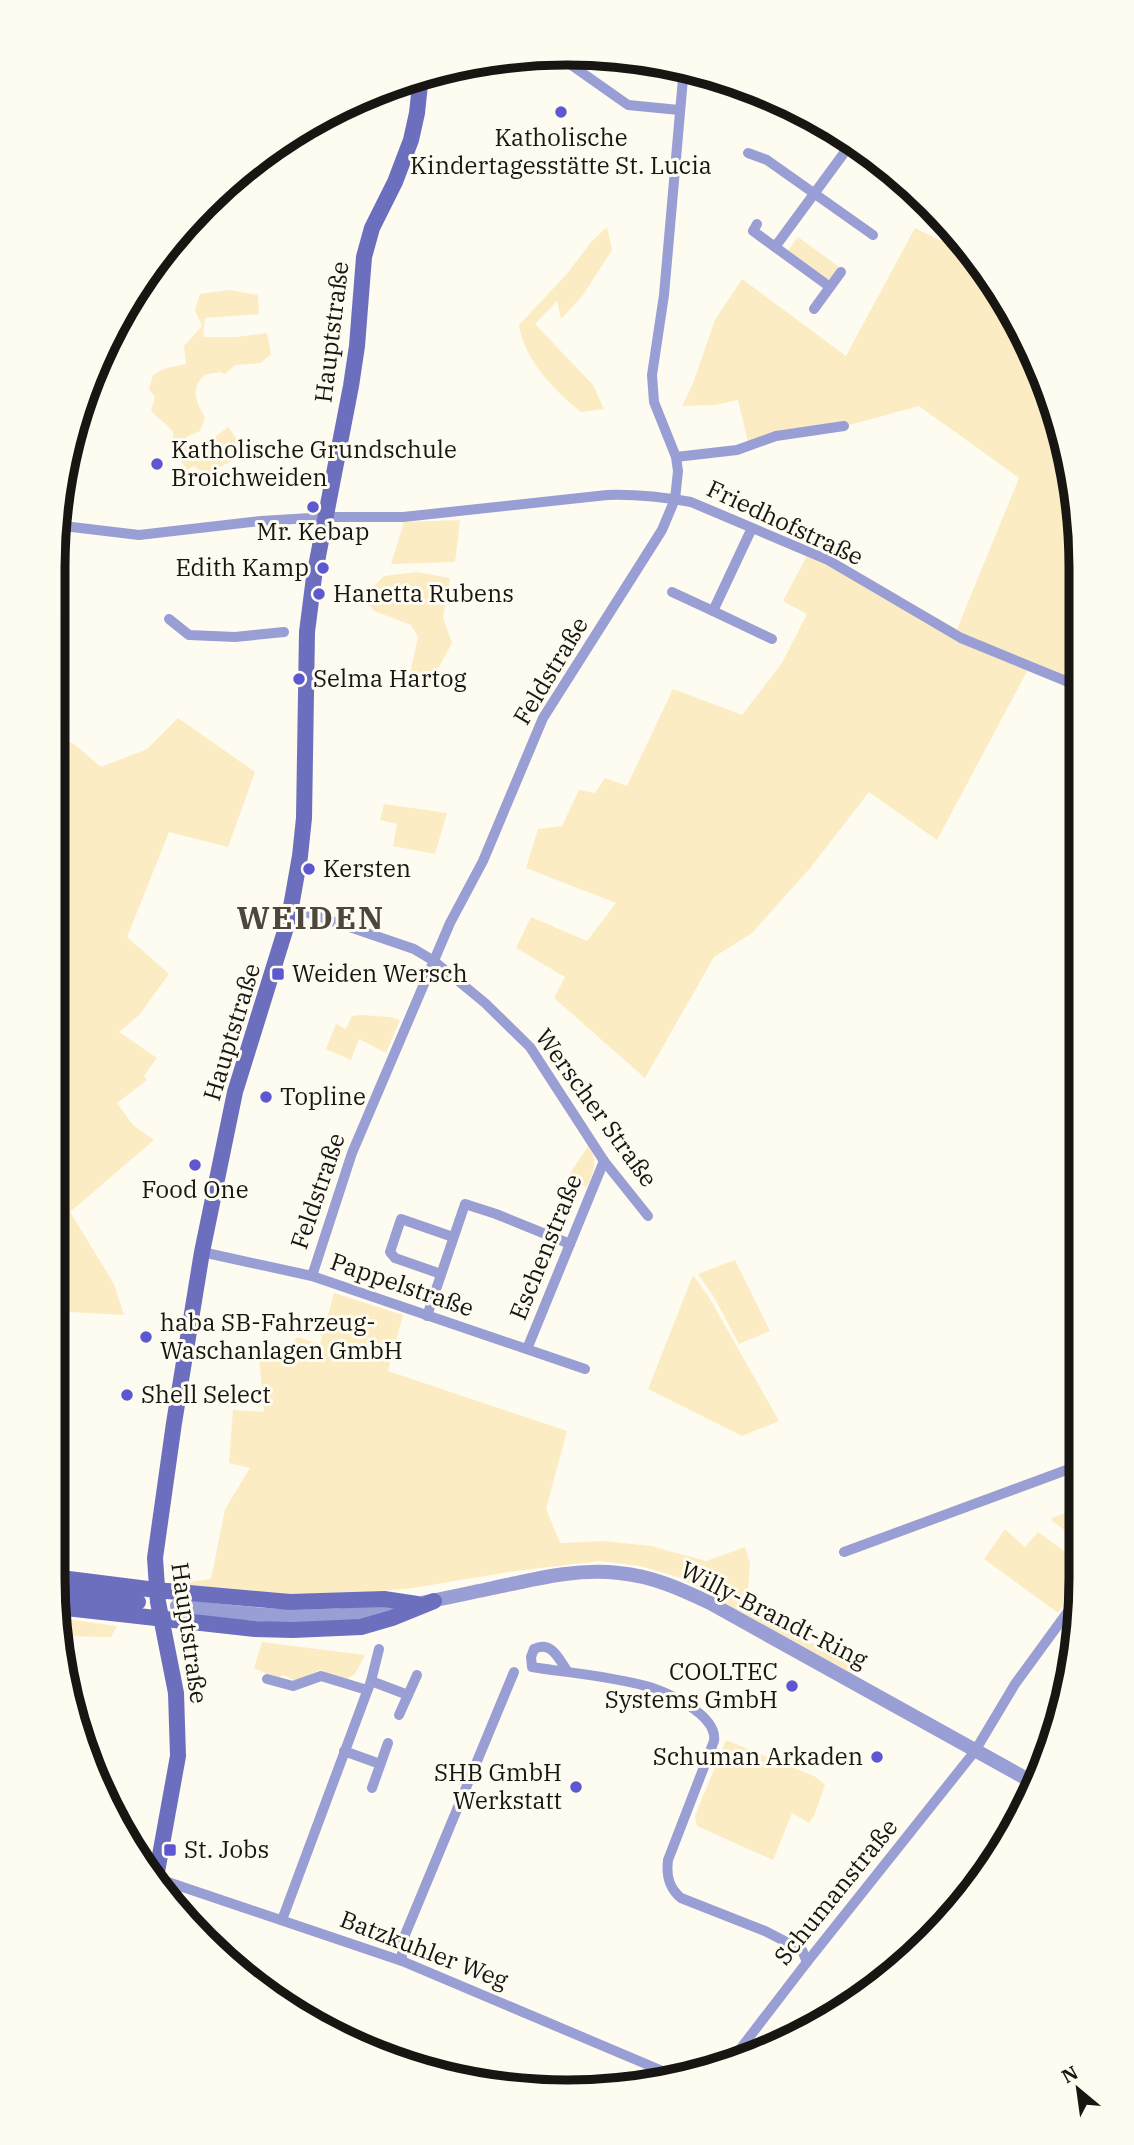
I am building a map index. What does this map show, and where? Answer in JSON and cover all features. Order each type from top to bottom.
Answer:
[{"type":"main road","name":"Hauptstraße","points":[[157,1868],[178,1756],[176,1693],[156,1590],[160,1521],[202,1252],[235,1092],[291,907],[304,818],[303,632],[351,386],[366,248],[377,217],[396,182],[411,140],[420,87]]},
{"type":"main road","points":[[65,1579],[290,1602],[384,1599],[417,1604]]},
{"type":"main road","points":[[65,1593],[138,1602]]},
{"type":"main road","points":[[66,1608],[255,1629],[335,1630],[377,1624],[434,1601]]},
{"type":"street","points":[[572,65],[628,104],[679,110]]},
{"type":"street","name":"Feldstraße","points":[[312,1276],[352,1153],[450,923],[483,862],[543,718],[662,530],[675,499],[678,486],[676,457],[654,402],[652,375],[664,295],[683,78]]},
{"type":"street","points":[[775,247],[846,149]]},
{"type":"street","points":[[748,153],[767,160],[873,235]]},
{"type":"street","points":[[757,224],[752,231],[830,287]]},
{"type":"street","points":[[814,309],[841,272]]},
{"type":"street","points":[[676,457],[737,450],[776,436],[844,426]]},
{"type":"street","name":"Friedhofstraße","points":[[67,527],[139,536],[261,521],[327,517],[403,517],[607,495],[629,494],[675,499],[691,502],[828,561],[961,638],[1069,682]]},
{"type":"street","points":[[713,611],[752,528]]},
{"type":"street","points":[[673,592],[772,639]]},
{"type":"street","points":[[169,619],[189,635],[235,637],[284,632]]},
{"type":"street","name":"Werscher Straße","points":[[291,907],[398,942],[434,961],[485,1003],[530,1047],[604,1161],[648,1216]]},
{"type":"street","name":"Eschenstraße","points":[[527,1349],[604,1161]]},
{"type":"street","points":[[427,1316],[465,1204],[570,1244]]},
{"type":"street","points":[[441,1274],[395,1258],[390,1252],[401,1219],[453,1237]]},
{"type":"street","name":"Pappelstraße","points":[[202,1252],[312,1276],[585,1369]]},
{"type":"street","points":[[844,1552],[1069,1469]]},
{"type":"street","name":"Willy-Brandt-Ring","points":[[177,1606],[300,1617],[361,1613],[417,1604],[549,1576],[618,1572],[653,1579],[709,1603],[1027,1779]]},
{"type":"street","name":"Schumanstraße","points":[[740,2049],[975,1751],[1015,1684],[1068,1611]]},
{"type":"street","points":[[282,1920],[369,1685],[379,1649]]},
{"type":"street","points":[[402,1961],[402,1942],[514,1672]]},
{"type":"street","points":[[568,1672],[653,1688],[694,1709],[710,1724],[715,1735],[714,1741],[668,1860],[668,1881],[681,1898],[765,1931],[802,1950],[807,1962]]},
{"type":"street","points":[[399,1715],[417,1675]]},
{"type":"street","points":[[267,1679],[293,1686],[321,1676],[408,1695]]},
{"type":"street","points":[[372,1788],[388,1743]]},
{"type":"street","points":[[344,1751],[380,1764]]},
{"type":"street","name":"Batzkuhler Weg","points":[[169,1885],[402,1961],[664,2071]]},
{"type":"shaded area","points":[[607,227],[612,250],[583,295],[561,319],[557,301],[535,324],[593,385],[604,409],[581,412],[551,384],[534,363],[527,351],[519,325]]},
{"type":"shaded area","points":[[915,228],[954,247],[985,288],[1017,345],[1043,406],[1052,437],[1060,469],[1068,534],[1069,677],[1032,662],[937,840],[869,792],[811,867],[752,933],[714,957],[645,1078],[554,998],[565,977],[516,948],[531,917],[587,941],[616,903],[526,868],[538,829],[562,826],[579,790],[595,793],[605,778],[627,786],[673,689],[742,715],[782,663],[807,614],[783,601],[811,548],[957,629],[1019,478],[919,406],[824,432],[782,438],[750,450],[738,400],[715,405],[682,406],[715,320],[742,279],[846,356]]},
{"type":"shaded area","points":[[798,237],[839,267],[831,278],[826,279],[787,252]]},
{"type":"shaded area","points":[[230,290],[258,295],[259,314],[205,318],[203,337],[237,337],[267,333],[271,354],[261,363],[235,365],[225,374],[220,372],[204,375],[197,386],[197,401],[205,418],[200,431],[186,437],[194,453],[212,447],[215,437],[228,427],[236,438],[236,459],[218,468],[211,479],[194,466],[187,470],[173,447],[173,431],[151,411],[155,397],[149,389],[153,375],[166,368],[186,364],[184,346],[202,326],[195,310],[200,294]]},
{"type":"shaded area","points":[[460,520],[455,562],[391,564],[404,522]]},
{"type":"shaded area","points":[[417,572],[450,578],[443,618],[452,643],[428,687],[408,683],[418,637],[411,625],[374,611],[363,597],[384,576]]},
{"type":"shaded area","points":[[178,718],[255,772],[228,847],[169,832],[127,937],[169,974],[139,1015],[119,1032],[157,1058],[144,1076],[147,1080],[117,1103],[133,1125],[154,1140],[70,1212],[114,1284],[124,1315],[65,1312],[65,740],[101,767],[147,749]]},
{"type":"shaded area","points":[[384,804],[447,813],[435,854],[393,846],[397,824],[380,820]]},
{"type":"shaded area","points":[[352,1016],[400,1020],[386,1053],[359,1039],[351,1060],[326,1049],[336,1024],[346,1029]]},
{"type":"shaded area","points":[[588,1146],[594,1166],[587,1187],[567,1178]]},
{"type":"shaded area","points":[[735,1260],[770,1331],[739,1344],[714,1297],[698,1274]]},
{"type":"shaded area","points":[[693,1275],[710,1299],[779,1421],[742,1436],[648,1389]]},
{"type":"shaded area","points":[[334,1293],[403,1315],[388,1371],[567,1431],[546,1509],[560,1543],[604,1541],[651,1546],[706,1561],[745,1547],[750,1564],[747,1602],[775,1626],[808,1644],[813,1643],[857,1668],[853,1674],[678,1577],[640,1566],[600,1561],[515,1571],[413,1588],[302,1598],[183,1587],[182,1583],[211,1579],[225,1509],[250,1468],[229,1463],[233,1410],[264,1412],[258,1346],[293,1344],[297,1337],[320,1344]]},
{"type":"shaded area","points":[[1069,1477],[1069,1493],[1064,1479]]},
{"type":"shaded area","points":[[1069,1512],[1069,1534],[1051,1520]]},
{"type":"shaded area","points":[[1005,1529],[1025,1547],[1038,1532],[1069,1555],[1068,1598],[1058,1613],[984,1559]]},
{"type":"shaded area","points":[[67,1619],[117,1626],[111,1637],[68,1636]]},
{"type":"shaded area","points":[[262,1642],[365,1655],[355,1674],[345,1680],[320,1670],[295,1681],[284,1675],[277,1678],[254,1668]]},
{"type":"shaded area","points":[[726,1740],[816,1777],[825,1785],[809,1823],[792,1813],[773,1860],[697,1826],[695,1816]]},
{"type":"place","name":"Katholische Kindertagesstätte St. Lucia","points":[[561,112]]},
{"type":"place","name":"Katholische Grundschule Broichweiden","points":[[157,464]]},
{"type":"place","name":"Mr. Kebap","points":[[313,507]]},
{"type":"place","name":"Edith Kamp","points":[[323,568]]},
{"type":"place","name":"Hanetta Rubens","points":[[319,594]]},
{"type":"place","name":"Selma Hartog","points":[[299,679]]},
{"type":"place","name":"Kersten","points":[[309,869]]},
{"type":"place","name":"Weiden Wersch","points":[[278,974]]},
{"type":"place","name":"Topline","points":[[266,1097]]},
{"type":"place","name":"Food One","points":[[195,1165]]},
{"type":"place","name":"haba SB-Fahrzeug- Waschanlagen GmbH","points":[[146,1337]]},
{"type":"place","name":"Shell Select","points":[[127,1395]]},
{"type":"place","name":"COOLTEC Systems GmbH","points":[[792,1686]]},
{"type":"place","name":"Schuman Arkaden","points":[[877,1757]]},
{"type":"place","name":"SHB GmbH Werkstatt","points":[[576,1787]]},
{"type":"place","name":"St. Jobs","points":[[170,1850]]},
{"type":"district","name":"WEIDEN","points":[[311,918]]}]
